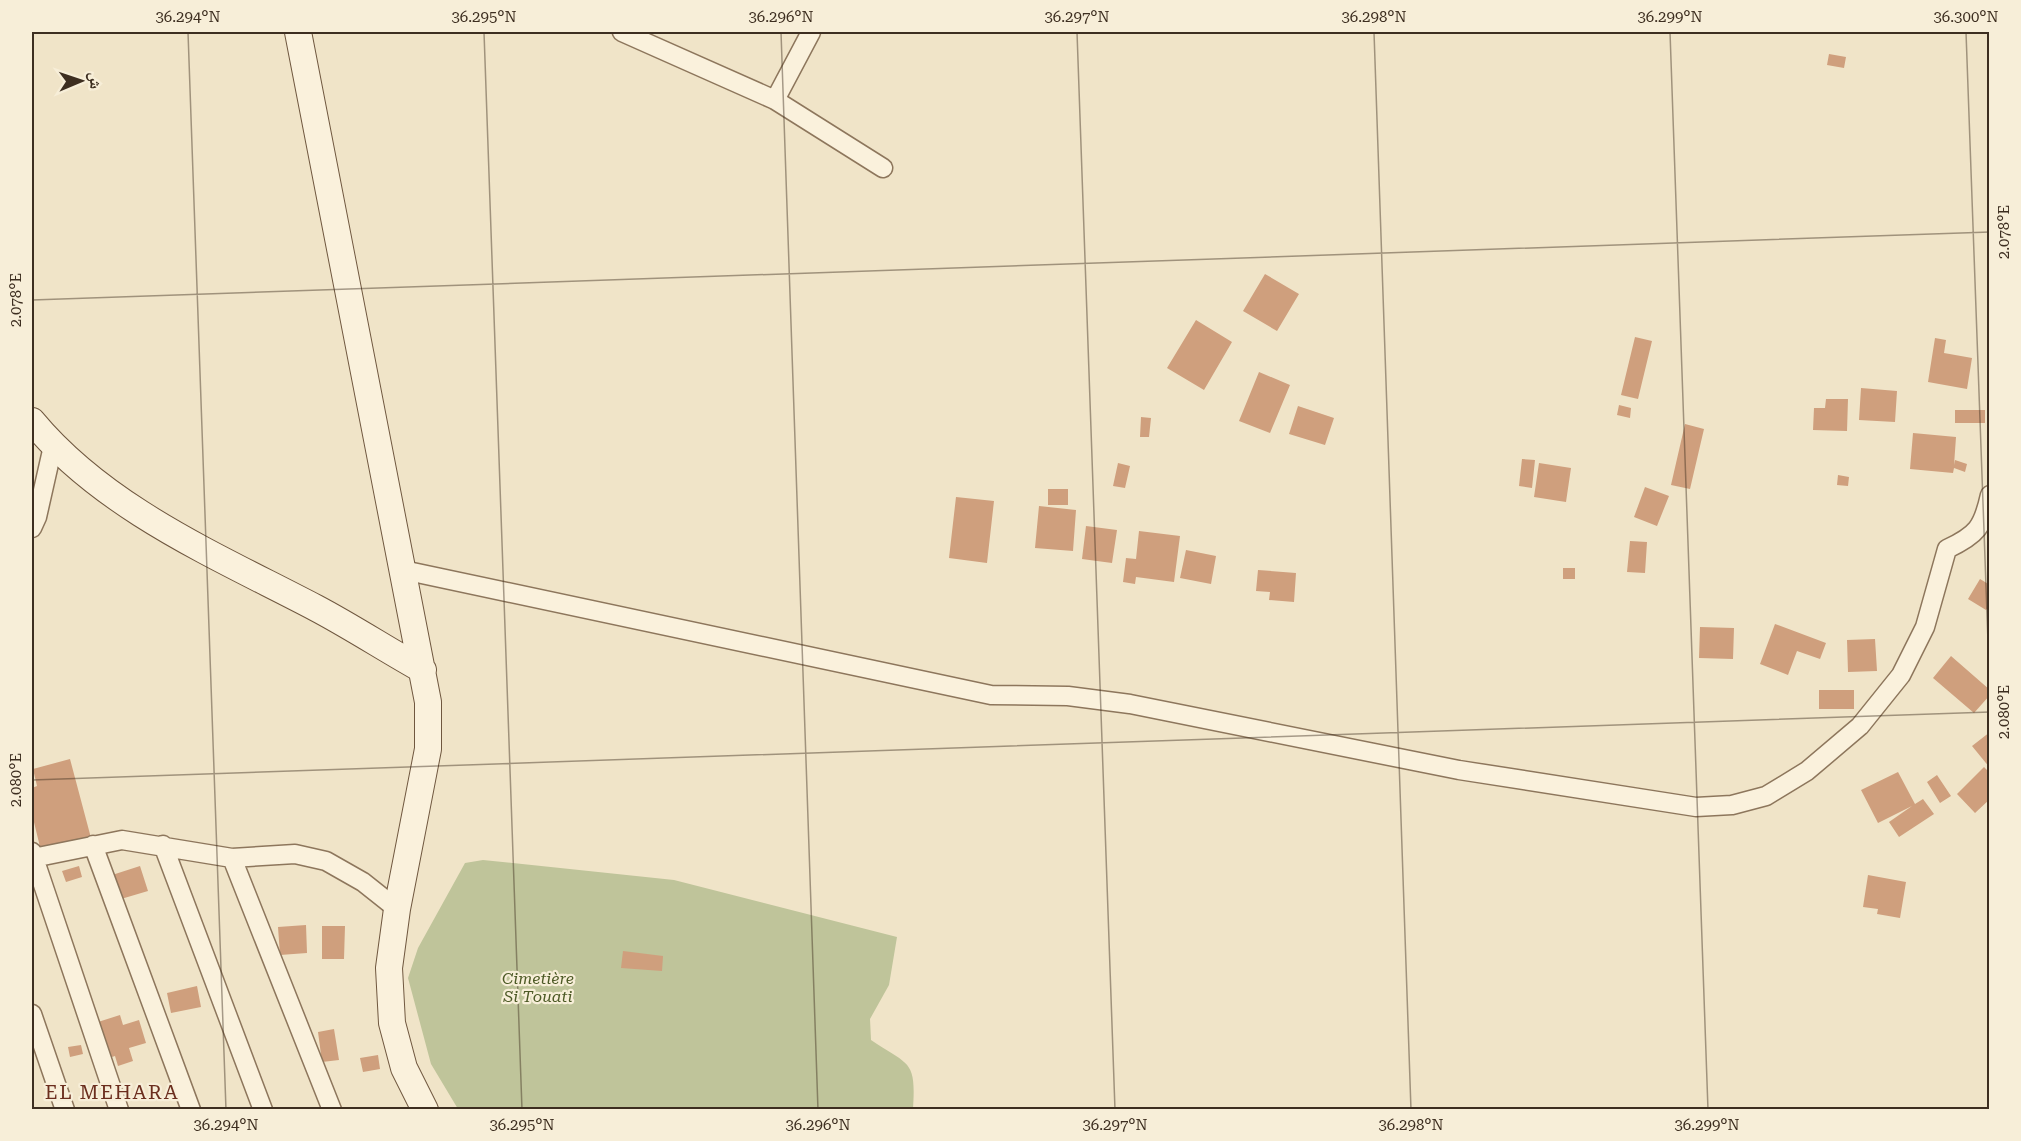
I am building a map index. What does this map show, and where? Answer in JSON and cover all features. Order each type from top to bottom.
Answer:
[{"type":"main road","points":[[298,32],[428,702],[428,749],[396,909],[388,968],[392,1023],[404,1068],[425,1110]]},
{"type":"main road","points":[[32,421],[53,447],[110,491],[181,538],[319,610],[423,670]]},
{"type":"street","points":[[622,32],[641,35],[775,100],[883,168]]},
{"type":"street","points":[[775,100],[811,32]]},
{"type":"street","points":[[32,528],[37,517],[53,447]]},
{"type":"street","points":[[403,570],[991,695],[1068,696],[1130,704],[1459,770],[1696,807],[1732,805],[1766,796],[1807,771],[1860,726],[1901,675],[1925,627],[1947,549],[1971,538],[1984,520],[1989,495]]},
{"type":"street","points":[[119,1110],[32,855],[122,840],[232,858],[295,854],[326,861],[363,882],[396,909]]},
{"type":"street","points":[[163,845],[263,1110]]},
{"type":"street","points":[[93,846],[191,1110]]},
{"type":"street","points":[[232,858],[333,1110]]},
{"type":"street","points":[[32,1014],[65,1110]]},
{"type":"green space","name":"Cimetière Si Touati","points":[[483,860],[674,880],[897,937],[889,985],[870,1019],[871,1040],[908,1066],[913,1081],[913,1109],[458,1109],[431,1064],[408,978],[418,948],[465,863]]},
{"type":"building","points":[[1829,54],[1846,57],[1844,68],[1827,65]]},
{"type":"building","points":[[1265,274],[1299,294],[1277,331],[1243,311]]},
{"type":"building","points":[[1196,320],[1232,342],[1204,390],[1167,368]]},
{"type":"building","points":[[1635,337],[1652,341],[1638,399],[1621,395]]},
{"type":"building","points":[[1935,338],[1946,340],[1944,353],[1972,358],[1967,389],[1928,382]]},
{"type":"building","points":[[1259,372],[1290,385],[1270,433],[1239,421]]},
{"type":"building","points":[[1861,388],[1897,391],[1895,422],[1859,420]]},
{"type":"building","points":[[1826,399],[1848,399],[1847,431],[1813,430],[1814,408],[1825,408]]},
{"type":"building","points":[[1619,405],[1631,408],[1630,418],[1617,415]]},
{"type":"building","points":[[1298,406],[1334,418],[1325,445],[1289,434]]},
{"type":"building","points":[[1955,410],[1985,410],[1985,423],[1955,423]]},
{"type":"building","points":[[1141,417],[1151,418],[1149,437],[1140,437]]},
{"type":"building","points":[[1685,424],[1704,429],[1690,489],[1671,485]]},
{"type":"building","points":[[1913,433],[1956,437],[1954,465],[1955,460],[1967,464],[1965,472],[1954,468],[1953,473],[1910,469]]},
{"type":"building","points":[[1522,459],[1535,460],[1532,488],[1519,486]]},
{"type":"building","points":[[1118,463],[1130,466],[1125,488],[1113,486]]},
{"type":"building","points":[[1539,463],[1571,468],[1566,502],[1534,497]]},
{"type":"building","points":[[1838,475],[1849,477],[1848,486],[1837,485]]},
{"type":"building","points":[[1645,487],[1669,496],[1657,526],[1634,517]]},
{"type":"building","points":[[1048,489],[1068,489],[1068,505],[1048,505]]},
{"type":"building","points":[[956,497],[994,501],[987,563],[949,558]]},
{"type":"building","points":[[1039,506],[1076,510],[1073,551],[1035,548]]},
{"type":"building","points":[[1086,526],[1117,530],[1112,563],[1082,559]]},
{"type":"building","points":[[1139,531],[1180,536],[1174,582],[1136,577],[1135,584],[1123,582],[1126,558],[1136,559]]},
{"type":"building","points":[[1630,541],[1647,542],[1645,573],[1627,572]]},
{"type":"building","points":[[1186,550],[1216,556],[1211,584],[1180,578]]},
{"type":"building","points":[[1563,568],[1575,568],[1575,579],[1563,579]]},
{"type":"building","points":[[1258,570],[1296,573],[1294,602],[1269,600],[1270,592],[1256,591]]},
{"type":"building","points":[[1980,579],[1990,585],[1990,605],[1986,610],[1968,599]]},
{"type":"building","points":[[1775,624],[1826,643],[1820,659],[1797,651],[1788,675],[1760,664]]},
{"type":"building","points":[[1700,627],[1734,628],[1733,659],[1699,658]]},
{"type":"building","points":[[1875,639],[1877,671],[1848,672],[1847,640]]},
{"type":"building","points":[[1951,656],[1990,690],[1990,695],[1974,713],[1933,678]]},
{"type":"building","points":[[1819,690],[1854,690],[1854,709],[1819,709]]},
{"type":"building","points":[[1990,732],[1990,768],[1972,746]]},
{"type":"building","points":[[70,759],[91,838],[41,851],[32,814],[32,788],[37,786],[33,769]]},
{"type":"building","points":[[1984,767],[1990,773],[1990,799],[1975,813],[1957,794]]},
{"type":"building","points":[[1898,772],[1915,804],[1923,799],[1934,814],[1899,837],[1889,822],[1912,806],[1878,823],[1861,790]]},
{"type":"building","points":[[1937,775],[1951,796],[1940,803],[1927,782]]},
{"type":"building","points":[[79,866],[82,877],[66,882],[62,871]]},
{"type":"building","points":[[140,866],[148,891],[121,899],[109,876]]},
{"type":"building","points":[[1868,875],[1906,882],[1900,918],[1877,914],[1878,909],[1863,907]]},
{"type":"building","points":[[306,925],[307,953],[280,955],[278,927]]},
{"type":"building","points":[[322,926],[345,926],[344,959],[322,959]]},
{"type":"building","points":[[623,951],[663,956],[662,971],[621,968]]},
{"type":"building","points":[[197,986],[201,1007],[171,1013],[167,993]]},
{"type":"building","points":[[120,1015],[123,1025],[139,1020],[146,1043],[129,1048],[133,1061],[118,1066],[115,1056],[109,1058],[98,1022]]},
{"type":"building","points":[[334,1029],[339,1060],[322,1062],[318,1032]]},
{"type":"building","points":[[81,1045],[83,1054],[70,1057],[68,1047]]},
{"type":"building","points":[[378,1055],[380,1069],[363,1072],[360,1058]]},
{"type":"district","name":"EL MEHARA","points":[[112,1092]]}]
